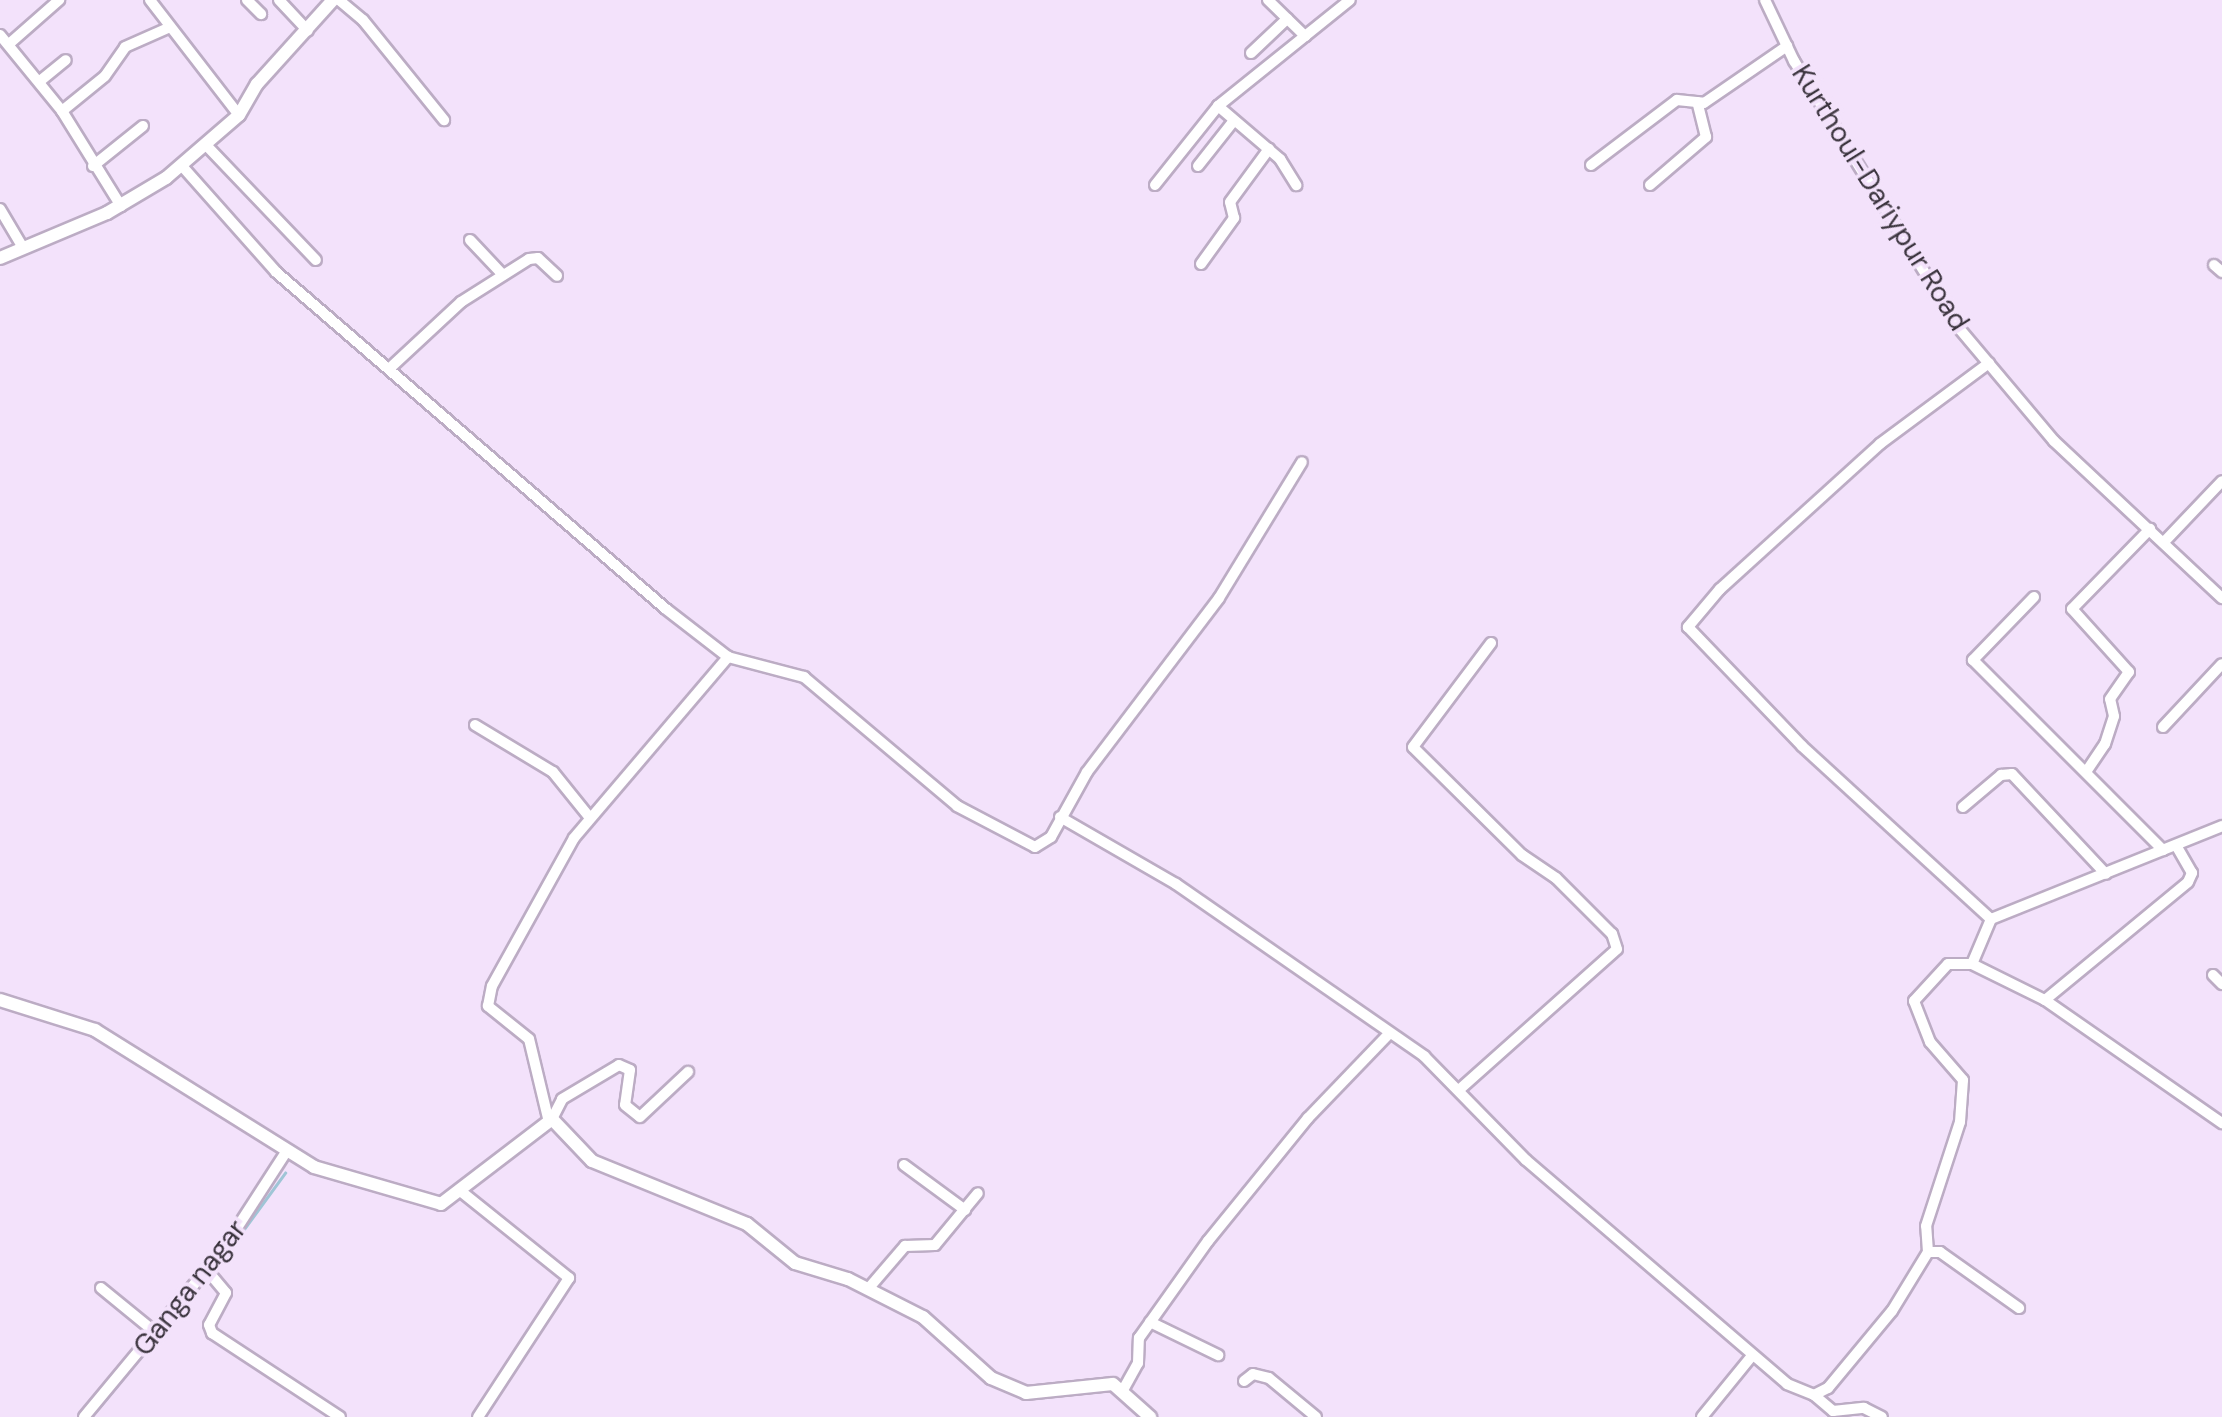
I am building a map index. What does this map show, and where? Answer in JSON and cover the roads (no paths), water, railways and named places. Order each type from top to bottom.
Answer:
[{"type":"street","points":[[9,44],[59,0]]},
{"type":"street","points":[[150,0],[168,28],[239,114]]},
{"type":"street","points":[[247,0],[261,14]]},
{"type":"street","points":[[279,0],[308,31]]},
{"type":"street","points":[[0,258],[121,206],[182,166],[239,114],[257,84],[336,0],[363,20],[444,120]]},
{"type":"street","points":[[1268,0],[1305,36]]},
{"type":"street","points":[[1155,185],[1218,106],[1350,0]]},
{"type":"street","name":"Kurthoul-Dariypur Road","points":[[1765,0],[1787,46],[1945,310],[2054,441],[2222,598]]},
{"type":"street","points":[[1251,53],[1288,19]]},
{"type":"street","points":[[62,111],[105,76],[125,46],[168,28]]},
{"type":"street","points":[[0,35],[62,111],[121,206]]},
{"type":"street","points":[[1591,165],[1678,100],[1697,102],[1787,46]]},
{"type":"street","points":[[40,82],[66,60]]},
{"type":"street","points":[[1650,185],[1706,137],[1697,102]]},
{"type":"street","points":[[1218,106],[1232,123],[1268,150],[1296,185]]},
{"type":"street","points":[[1198,166],[1232,123]]},
{"type":"street","points":[[93,166],[142,126]]},
{"type":"street","points":[[206,145],[316,260]]},
{"type":"street","points":[[1201,264],[1232,220],[1230,202],[1268,150]]},
{"type":"street","points":[[182,166],[276,272],[390,368],[488,459],[728,657],[804,677],[957,806],[1022,843],[1042,846],[1220,598],[1302,462]]},
{"type":"street","points":[[0,209],[22,246]]},
{"type":"street","points":[[470,240],[503,275]]},
{"type":"street","points":[[390,368],[461,302],[503,275],[534,258],[557,276]]},
{"type":"street","points":[[1988,363],[1880,444],[1688,625],[1802,746],[1992,919]]},
{"type":"street","points":[[2164,542],[2222,481]]},
{"type":"street","points":[[2088,768],[2114,716],[2110,699],[2129,672],[2072,608],[2150,529]]},
{"type":"street","points":[[2034,597],[1973,660],[2088,768],[2163,850]]},
{"type":"street","points":[[1460,1089],[1617,949],[1612,934],[1560,882],[1522,855],[1412,747],[1491,644]]},
{"type":"street","points":[[728,657],[590,818],[516,933],[488,998],[490,1010],[529,1039],[550,1119],[592,1161],[747,1224],[795,1264],[868,1289],[924,1317],[992,1378],[1016,1390],[1099,1384],[1123,1390],[1150,1417]]},
{"type":"street","points":[[2163,727],[2222,664]]},
{"type":"street","points":[[474,725],[553,772],[590,818]]},
{"type":"street","points":[[1964,808],[2001,776],[2012,774],[2106,874]]},
{"type":"street","points":[[1060,817],[1207,904],[1388,1035],[1424,1056],[1526,1160],[1786,1384],[1814,1394],[1832,1411],[1864,1408],[1882,1417]]},
{"type":"street","points":[[1972,964],[1992,919],[2222,826]]},
{"type":"street","points":[[2046,1000],[2188,882],[2191,870],[2176,845]]},
{"type":"street","points":[[1814,1394],[1828,1388],[1878,1330],[1928,1252],[1926,1226],[1960,1122],[1962,1080],[1930,1042],[1914,1000],[1948,964],[1972,964],[2046,1000],[2222,1124]]},
{"type":"street","points":[[2213,975],[2222,984]]},
{"type":"street","points":[[0,1000],[95,1030],[286,1152],[328,1172],[441,1204],[463,1193],[550,1119],[562,1099],[619,1065],[630,1070],[625,1105],[640,1117],[688,1072]]},
{"type":"street","points":[[1123,1390],[1150,1322],[1261,1171],[1388,1035]]},
{"type":"street","name":"Ganga nagar","points":[[84,1417],[209,1272],[286,1152]]},
{"type":"street","points":[[904,1165],[965,1210]]},
{"type":"street","points":[[463,1193],[569,1278],[478,1417]]},
{"type":"street","points":[[868,1289],[900,1250],[936,1244],[978,1193]]},
{"type":"street","points":[[1928,1252],[1940,1252],[2020,1308]]},
{"type":"street","points":[[209,1272],[226,1297],[209,1325],[212,1334],[340,1417]]},
{"type":"street","points":[[100,1288],[156,1333]]},
{"type":"street","points":[[1150,1322],[1218,1355]]},
{"type":"street","points":[[1702,1417],[1751,1357]]},
{"type":"street","points":[[1244,1381],[1253,1374],[1268,1378],[1316,1417]]},
{"type":"waterway","points":[[212,1273],[285,1173]]},
{"type":"waterway","points":[[91,1417],[168,1324]]}]
